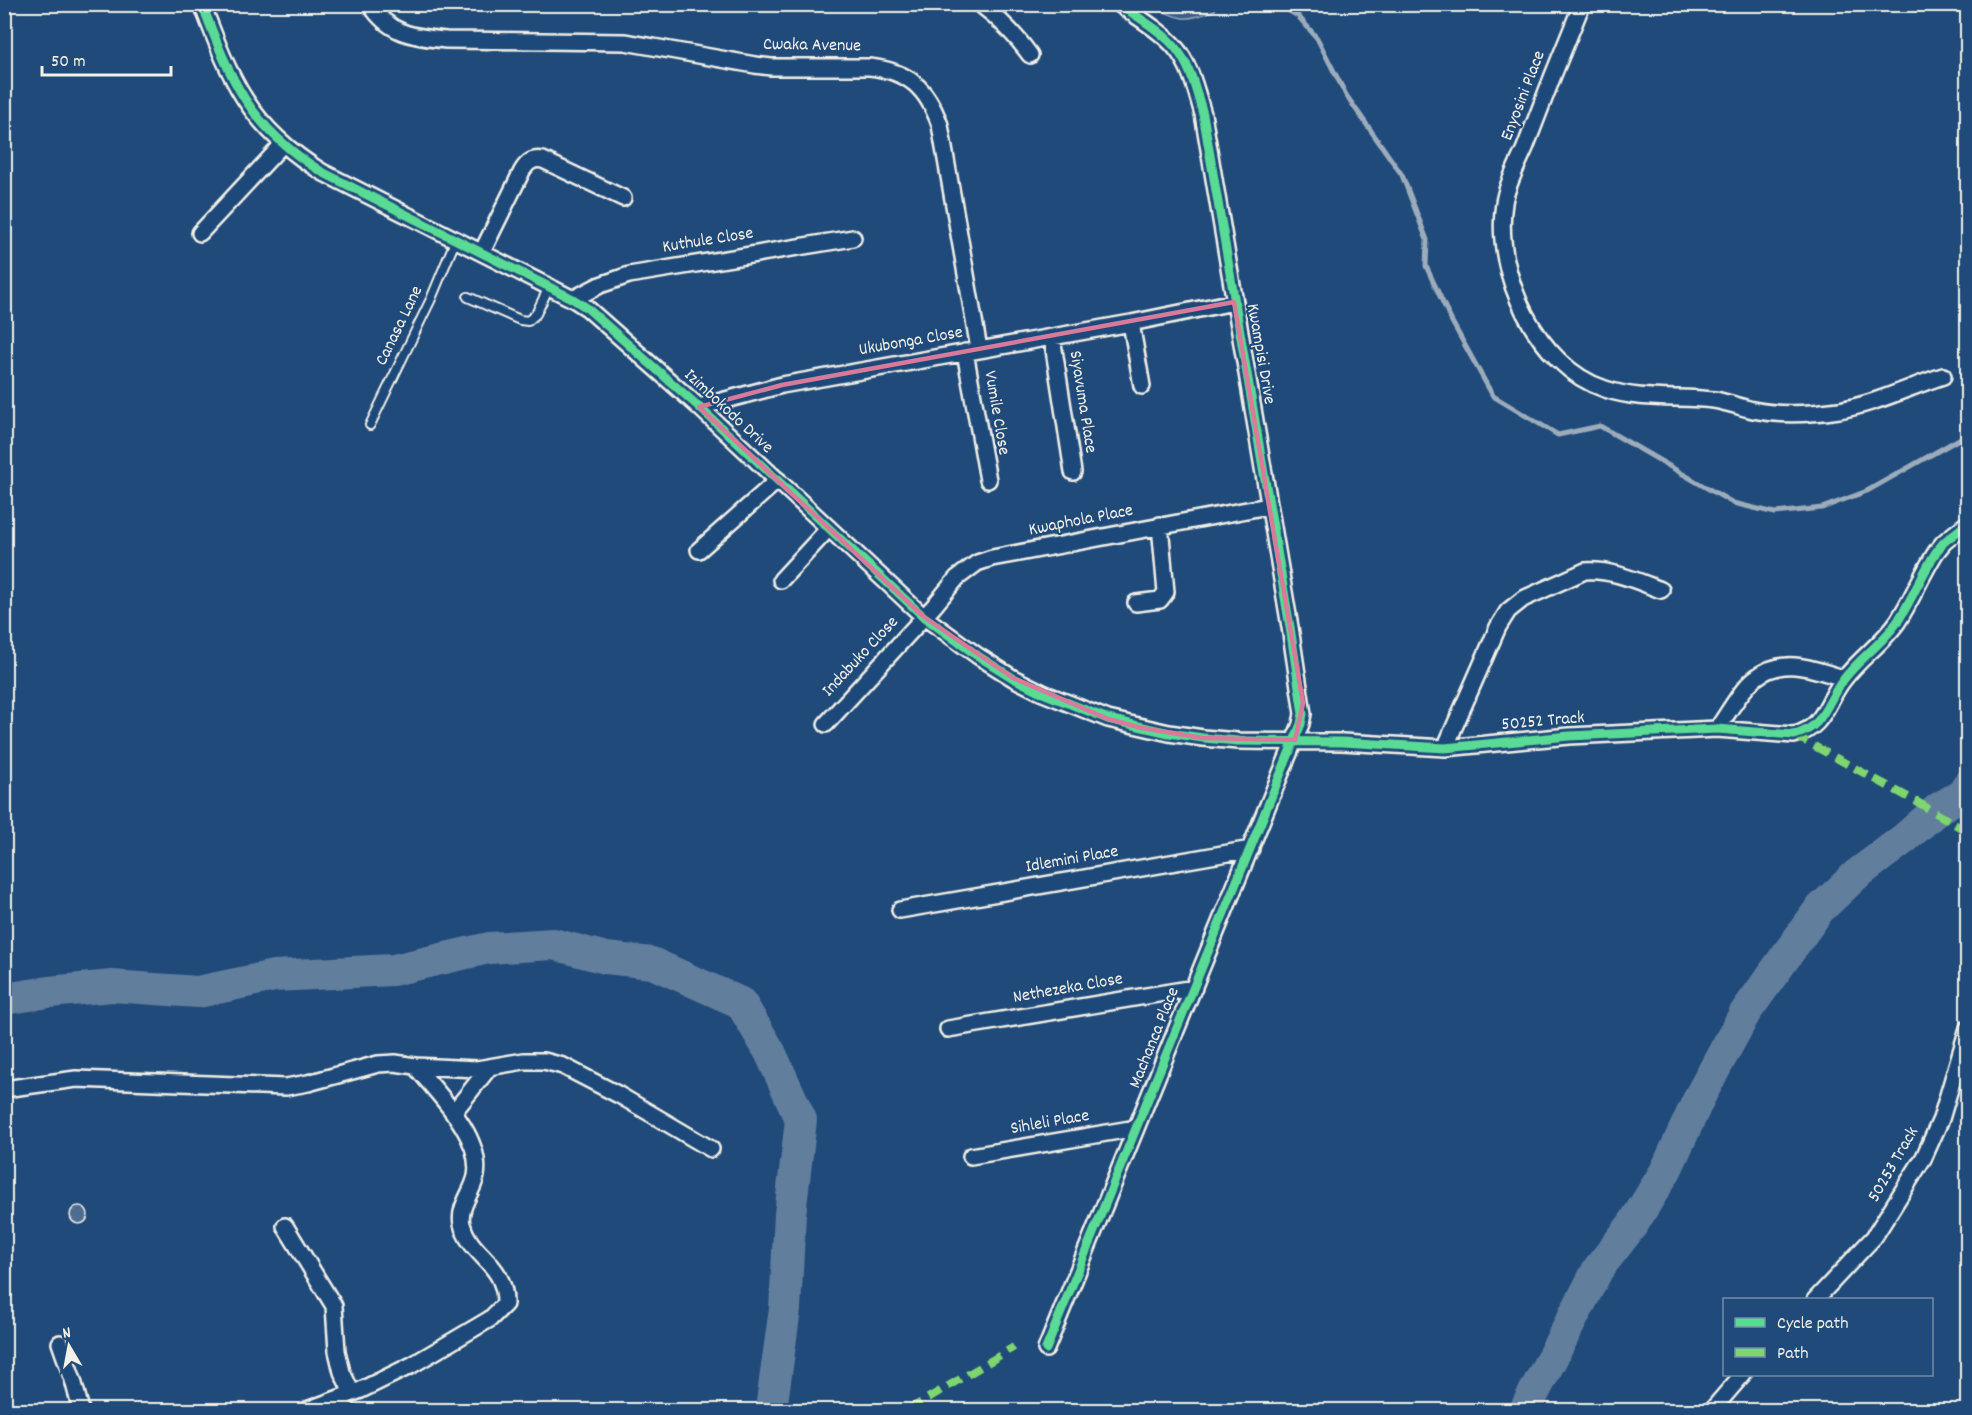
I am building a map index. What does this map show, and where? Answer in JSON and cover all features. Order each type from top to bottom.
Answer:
[{"type":"street","name":"Izimbokodo Drive","points":[[202,4],[236,86],[250,110],[302,160],[573,299],[614,330],[699,407],[924,617],[978,656],[1013,678],[1043,693],[1108,719],[1203,738],[1238,741],[1295,740]]},
{"type":"street","name":"Cwaka Avenue","points":[[370,4],[390,27],[420,38],[625,42],[755,65],[858,66],[881,68],[903,75],[913,81],[930,99],[940,125],[972,351]]},
{"type":"street","points":[[980,4],[1001,21],[1030,55]]},
{"type":"street","name":"Kwampisi Drive","points":[[1119,4],[1174,45],[1190,72],[1203,114],[1303,703],[1301,724],[1295,740]]},
{"type":"street","name":"Enyosini Place","points":[[1582,4],[1504,202],[1503,243],[1506,263],[1519,300],[1536,331],[1559,360],[1571,372],[1589,383],[1622,394],[1714,400],[1779,414],[1812,413],[1859,406],[1943,376]]},
{"type":"street","points":[[200,233],[283,144]]},
{"type":"street","points":[[482,252],[522,171],[529,162],[534,160],[543,160],[623,198]]},
{"type":"street","name":"Kuthule Close","points":[[573,299],[600,285],[629,275],[853,238]]},
{"type":"street","name":"Ukubonga Close","points":[[699,407],[782,385],[1131,323],[1234,302]]},
{"type":"street","points":[[1131,323],[1142,386]]},
{"type":"street","name":"Siyavuma Place","points":[[1052,337],[1073,472]]},
{"type":"street","name":"Vumile Close","points":[[972,351],[988,480]]},
{"type":"street","points":[[699,550],[778,480]]},
{"type":"street","name":"Kwaphola Place","points":[[924,617],[957,578],[977,562],[1268,506]]},
{"type":"street","points":[[1717,729],[1752,680],[1760,672],[1769,668],[1797,666],[1844,678],[1885,637],[1897,621],[1944,542],[1968,523]]},
{"type":"street","points":[[1136,603],[1160,600],[1166,591],[1160,525]]},
{"type":"street","points":[[780,580],[829,528]]},
{"type":"street","points":[[1445,748],[1497,627],[1514,605],[1575,575],[1592,571],[1624,577],[1662,590]]},
{"type":"street","name":"Indabuko Close","points":[[826,724],[924,617]]},
{"type":"street","name":"50252 Track","points":[[1295,740],[1445,748],[1569,736],[1717,729],[1794,735],[1806,732],[1818,721],[1844,678]]},
{"type":"street","name":"Machanca Place","points":[[1046,1349],[1295,740]]},
{"type":"street","name":"Idlemini Place","points":[[900,910],[1251,849]]},
{"type":"street","name":"Nethezeka Close","points":[[948,1029],[1194,988]]},
{"type":"street","name":"50253 Track","points":[[1816,1298],[1874,1237],[1924,1157],[1950,1091],[1968,1028]]},
{"type":"street","points":[[4,1089],[76,1079],[286,1087],[378,1064],[488,1069],[524,1061],[544,1061],[563,1066],[619,1095],[711,1149]]},
{"type":"street","points":[[307,1410],[352,1394],[412,1365],[490,1319],[505,1304],[503,1285],[496,1270],[474,1246],[462,1226],[463,1209],[475,1178],[477,1166],[470,1140],[453,1113],[415,1066]]},
{"type":"street","points":[[453,1113],[488,1069]]},
{"type":"street","name":"Sihleli Place","points":[[971,1156],[1136,1128]]},
{"type":"street","points":[[285,1226],[334,1306],[342,1372],[352,1394]]},
{"type":"street","points":[[60,1343],[74,1380],[81,1410]]},
{"type":"street","points":[[1712,1410],[1741,1376]]},
{"type":"street","points":[[327,1403],[348,1410]]},
{"type":"lane","name":"Canasa Lane","points":[[370,425],[431,299],[456,239]]},
{"type":"lane","points":[[468,297],[524,321],[536,314],[549,287]]},
{"type":"highlighted area","points":[[1234,302],[1303,703],[1295,740],[1203,738],[1142,728],[1108,719],[1013,678],[924,617],[699,407],[782,385]]},
{"type":"shaded area","points":[[1152,5],[1217,5],[1215,10],[1196,17],[1182,18]]},
{"type":"building","points":[[79,1206],[85,1209],[88,1215],[85,1221],[79,1224],[73,1221],[70,1215],[73,1209]]},
{"type":"waterway","points":[[1277,4],[1298,16],[1317,38],[1346,95],[1402,175],[1427,240],[1426,266],[1451,320],[1493,396],[1558,435],[1600,426],[1733,503],[1775,513],[1822,508],[1867,491],[1968,434]]},
{"type":"waterway","points":[[1525,1410],[1598,1269],[1633,1224],[1666,1170],[1700,1096],[1745,1013],[1819,910],[1856,875],[1905,838],[1939,808],[1963,794],[1968,785]]},
{"type":"waterway","points":[[4,999],[112,986],[198,992],[274,976],[393,970],[489,948],[553,944],[606,958],[652,963],[741,1003],[770,1052],[801,1120],[790,1214],[785,1309],[772,1402],[774,1410]]},
{"type":"marked path","points":[[1794,735],[1968,832]]},
{"type":"marked path","points":[[908,1410],[1014,1347]]},
{"type":"cycle path","points":[[202,4],[233,79],[246,100],[277,138],[297,155],[322,172],[587,308],[699,407],[924,617],[1013,678],[1043,693],[1108,719],[1203,738],[1445,748],[1569,736],[1717,729],[1794,735],[1819,720],[1844,679],[1898,621],[1936,552],[1944,542],[1968,523]]},
{"type":"cycle path","points":[[1046,1349],[1301,724],[1303,714],[1203,114],[1192,78],[1180,53],[1162,34],[1119,4]]}]
